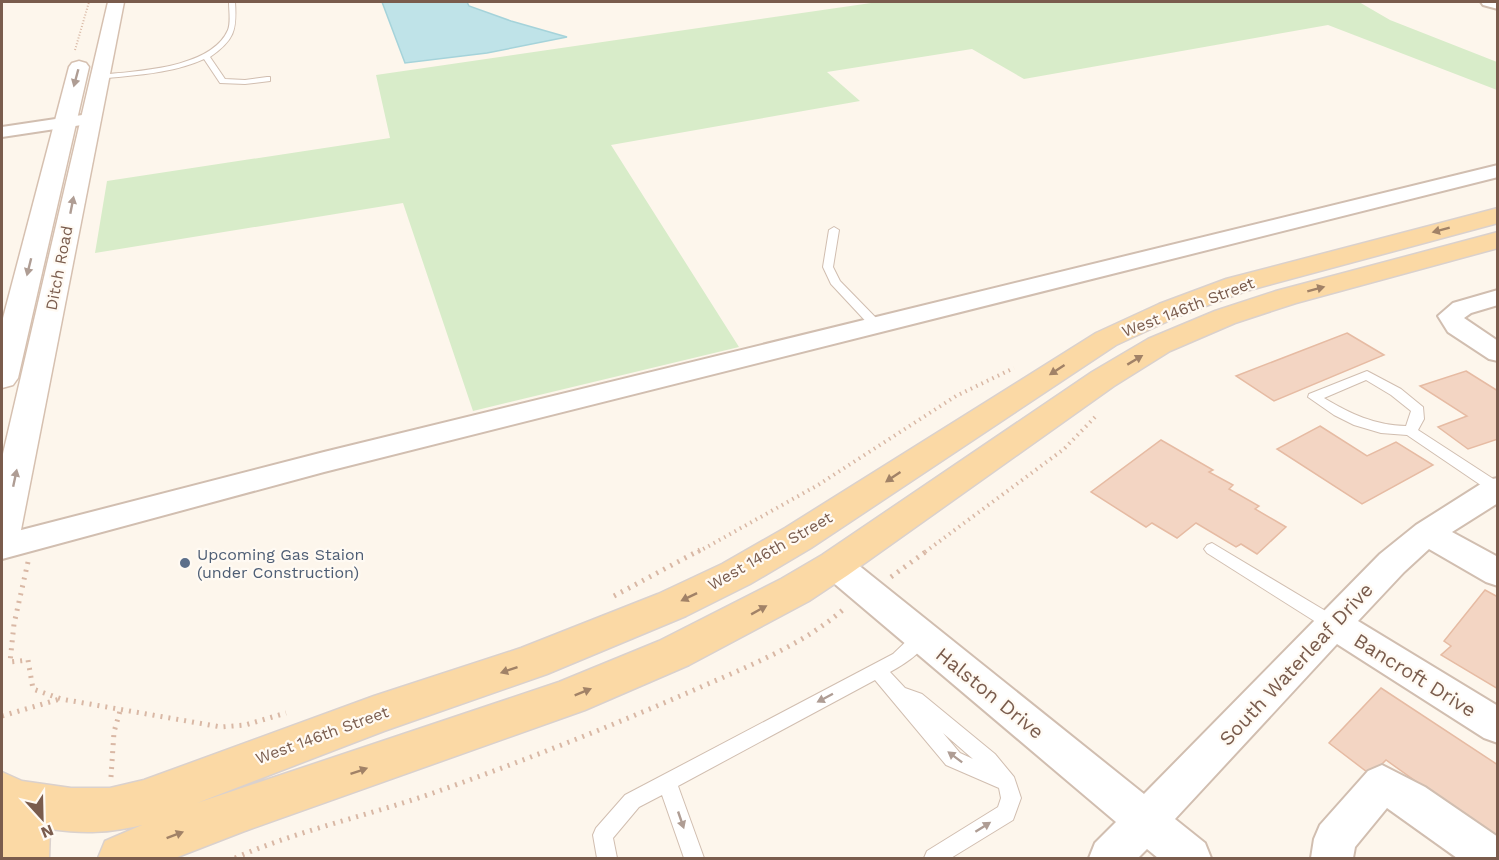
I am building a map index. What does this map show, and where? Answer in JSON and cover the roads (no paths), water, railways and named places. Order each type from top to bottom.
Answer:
[{"type":"main road","name":"West 146th Street","points":[[7,798],[71,810],[110,810],[144,802],[374,715],[598,637],[736,574],[798,538],[1106,339],[1169,310],[1236,285],[1497,215]]},
{"type":"main road","name":"West 146th Street","points":[[122,858],[171,836],[512,718],[622,676],[721,630],[795,590],[835,565],[1103,379],[1159,345],[1225,317],[1286,297],[1497,240]]},
{"type":"main road","points":[[7,798],[21,812],[26,825],[28,839],[25,858]]},
{"type":"street","name":"Ditch Road","points":[[2,535],[43,349],[97,2]]},
{"type":"street","name":"Ditch Road","points":[[2,378],[77,121],[99,77],[116,2]]},
{"type":"street","points":[[1488,2],[1497,5]]},
{"type":"street","points":[[2,132],[77,121]]},
{"type":"street","points":[[2,547],[324,462],[1497,171]]},
{"type":"street","points":[[1497,297],[1462,308],[1450,315],[1457,327],[1497,353]]},
{"type":"street","name":"South Waterleaf Drive","points":[[1110,858],[1392,563],[1427,533],[1497,488]]},
{"type":"street","points":[[1427,533],[1497,573]]},
{"type":"street","name":"Halston Drive","points":[[835,565],[1190,858]]},
{"type":"street","name":"Bancroft Drive","points":[[1333,624],[1497,726]]},
{"type":"street","points":[[1332,858],[1335,839],[1382,784],[1411,800],[1491,858]]},
{"type":"lane","points":[[99,77],[174,66],[206,57],[221,45],[230,33],[233,26],[232,2]]},
{"type":"lane","points":[[206,57],[223,81],[246,82],[267,79]]},
{"type":"lane","points":[[834,230],[828,267],[835,282],[876,325]]},
{"type":"lane","points":[[1410,431],[1417,419],[1418,410],[1396,392],[1367,375],[1314,397],[1356,423],[1372,428],[1410,431],[1497,488]]},
{"type":"lane","points":[[1212,549],[1333,624]]},
{"type":"lane","points":[[607,858],[603,835],[632,801],[899,658],[922,637]]},
{"type":"lane","points":[[877,670],[899,693],[916,699],[988,760],[1007,783],[1011,798],[1006,813],[934,858]]},
{"type":"lane","points":[[667,782],[694,858]]},
{"type":"water","points":[[382,2],[467,2],[469,6],[511,21],[567,37],[487,53],[405,63]]},
{"type":"place","name":"Upcoming Gas Staion (under Construction)","points":[[185,563]]}]
